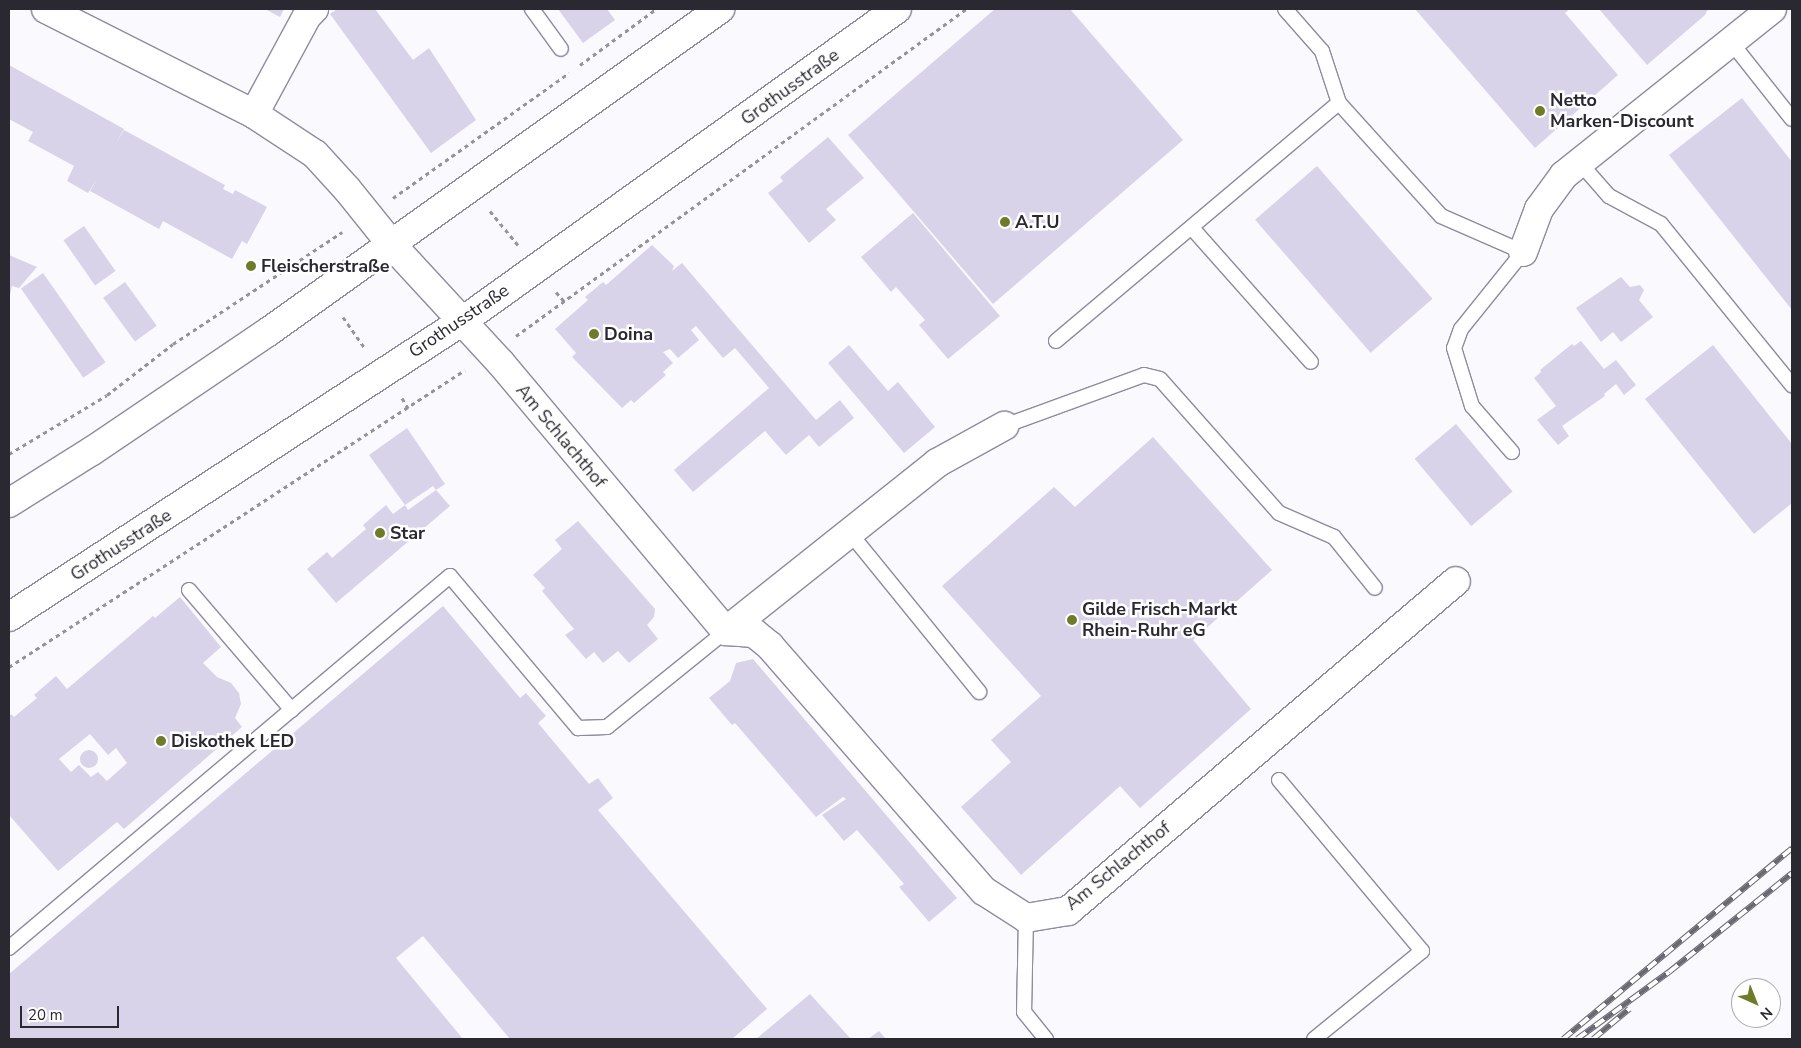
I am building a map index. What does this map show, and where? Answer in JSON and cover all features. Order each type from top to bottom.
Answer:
[{"type":"street","points":[[46,9],[254,114],[315,154],[348,188],[392,244]]},
{"type":"street","points":[[254,114],[306,16],[314,9]]},
{"type":"street","points":[[9,503],[92,451],[392,244],[720,9]]},
{"type":"street","name":"Grothusstraße","points":[[9,617],[464,320],[898,9]]},
{"type":"street","points":[[1523,252],[1539,208],[1564,175],[1772,9]]},
{"type":"street","name":"Am Schlachthof","points":[[392,244],[464,320],[726,631]]},
{"type":"street","points":[[726,631],[937,463],[1004,426]]},
{"type":"street","name":"Am Schlachthof","points":[[1026,918],[1068,911],[1456,581]]},
{"type":"street","points":[[726,631],[754,633],[770,646],[984,891],[1026,918]]},
{"type":"lane","points":[[532,9],[561,49]]},
{"type":"lane","points":[[1285,9],[1322,51],[1339,103],[1441,216],[1523,252],[1461,328],[1454,348],[1472,406],[1512,452]]},
{"type":"lane","points":[[1731,42],[1792,119]]},
{"type":"lane","points":[[1056,341],[1339,103]]},
{"type":"lane","points":[[1580,163],[1609,196],[1661,224],[1792,385]]},
{"type":"lane","points":[[1192,228],[1311,362]]},
{"type":"lane","points":[[1004,426],[1144,375],[1160,379],[1279,513],[1334,537],[1375,588]]},
{"type":"lane","points":[[850,533],[979,692]]},
{"type":"lane","points":[[9,948],[450,576],[578,728],[606,727],[726,631]]},
{"type":"lane","points":[[189,590],[292,710]]},
{"type":"lane","points":[[1279,780],[1422,951],[1314,1039]]},
{"type":"lane","points":[[1026,918],[1024,1012],[1046,1039]]},
{"type":"path","points":[[400,193],[656,9]]},
{"type":"path","points":[[528,327],[966,9]]},
{"type":"path","points":[[493,214],[520,247]]},
{"type":"path","points":[[9,454],[107,395],[172,344],[334,237]]},
{"type":"path","points":[[300,258],[303,263]]},
{"type":"path","points":[[560,297],[564,301]]},
{"type":"path","points":[[341,316],[363,346]]},
{"type":"path","points":[[9,667],[459,374]]},
{"type":"building","points":[[265,9],[284,9],[280,17]]},
{"type":"building","points":[[337,9],[375,9],[413,60],[429,48],[476,120],[431,153],[330,14]]},
{"type":"building","points":[[558,9],[607,9],[615,20],[583,43]]},
{"type":"building","name":"A.T.U","points":[[995,9],[1070,9],[1183,140],[993,304],[848,135]]},
{"type":"building","name":"Netto Marken-Discount","points":[[1415,9],[1570,9],[1565,13],[1618,75],[1535,148]]},
{"type":"building","points":[[1599,9],[1708,9],[1705,15],[1647,65]]},
{"type":"building","points":[[9,65],[124,129],[115,145],[124,130],[225,185],[223,189],[233,194],[235,190],[267,207],[247,244],[242,241],[232,259],[163,221],[159,229],[90,191],[97,179],[88,193],[67,181],[74,166],[28,141],[33,132],[9,119]]},
{"type":"building","points":[[1742,98],[1792,162],[1792,310],[1669,155]]},
{"type":"building","points":[[828,137],[864,178],[826,209],[836,220],[809,243],[768,193],[783,181],[780,177]]},
{"type":"building","points":[[1317,166],[1432,299],[1371,353],[1255,220]]},
{"type":"building","points":[[913,213],[1000,316],[948,359],[919,325],[925,320],[896,287],[891,292],[861,257]]},
{"type":"building","points":[[84,226],[116,271],[95,285],[64,240]]},
{"type":"building","points":[[652,245],[674,266],[672,271],[682,263],[816,420],[840,400],[854,418],[819,447],[809,435],[786,455],[765,431],[693,492],[674,470],[769,388],[735,348],[723,358],[696,326],[691,330],[699,340],[678,358],[670,349],[663,352],[673,363],[663,372],[666,375],[634,403],[631,400],[622,408],[572,357],[576,353],[555,329],[588,300],[585,297],[603,282],[606,285]]},
{"type":"building","points":[[9,255],[37,267],[19,288],[12,286],[10,295]]},
{"type":"building","points":[[43,273],[106,362],[83,378],[21,288]]},
{"type":"building","points":[[1621,277],[1630,287],[1640,285],[1644,290],[1639,300],[1653,317],[1621,342],[1613,332],[1601,342],[1576,308]]},
{"type":"building","points":[[125,282],[157,326],[135,342],[103,298]]},
{"type":"building","points":[[1581,341],[1604,369],[1616,360],[1636,385],[1624,395],[1616,384],[1604,394],[1605,396],[1562,426],[1569,436],[1558,445],[1537,420],[1556,406],[1534,378],[1541,372],[1540,370],[1572,344],[1574,346]]},
{"type":"building","points":[[849,345],[888,391],[898,382],[935,427],[904,453],[828,363]]},
{"type":"building","points":[[1713,345],[1792,444],[1792,503],[1754,534],[1645,399]]},
{"type":"building","points":[[1456,424],[1513,491],[1471,526],[1415,459]]},
{"type":"building","points":[[407,428],[445,484],[436,490],[433,486],[405,505],[369,455]]},
{"type":"building","points":[[1153,437],[1272,570],[1193,640],[1251,709],[1140,808],[1120,786],[1021,875],[961,807],[1011,762],[991,740],[1041,696],[942,586],[1054,487],[1075,507]]},
{"type":"building","points":[[436,490],[450,506],[336,603],[307,569],[327,552],[332,558],[366,529],[363,525],[386,505],[393,514],[405,505],[408,510]]},
{"type":"building","points":[[578,521],[655,609],[654,617],[647,625],[658,639],[629,663],[618,651],[603,663],[594,652],[586,659],[565,635],[574,629],[542,591],[545,588],[533,575],[562,549],[555,540]]},
{"type":"building","name":"Diskothek LED","points":[[180,597],[221,647],[203,663],[217,677],[231,683],[239,693],[241,704],[235,718],[242,727],[124,829],[117,822],[58,871],[9,815],[9,717],[11,714],[14,717],[37,698],[34,695],[56,676],[67,689],[153,616],[155,618]],"holes":[[[90,734],[108,755],[116,748],[127,763],[107,781],[98,772],[91,777],[79,765],[71,772],[59,759]]]},
{"type":"building","points":[[443,606],[520,698],[526,693],[546,716],[538,723],[589,784],[598,778],[613,798],[598,810],[767,1009],[732,1039],[510,1039],[423,936],[396,958],[463,1039],[9,1039],[9,974]]},
{"type":"building","points":[[753,659],[957,898],[929,922],[899,887],[904,884],[857,830],[844,841],[822,815],[846,799],[843,797],[816,817],[735,723],[732,725],[709,698],[730,681],[736,663]]},
{"type":"building","points":[[89,750],[95,753],[98,759],[95,765],[89,768],[83,765],[80,759],[83,753]]},
{"type":"building","points":[[810,994],[851,1039],[756,1039]]},
{"type":"building","points":[[879,1031],[886,1039],[868,1039]]},
{"type":"railway","points":[[1563,1039],[1792,848]]},
{"type":"railway","points":[[1577,1039],[1669,972],[1792,873]]},
{"type":"railway","points":[[1593,1039],[1629,1009]]},
{"type":"place","name":"Netto Marken-Discount","points":[[1540,111]]},
{"type":"place","name":"A.T.U","points":[[1005,222]]},
{"type":"place","name":"Fleischerstraße","points":[[251,266]]},
{"type":"place","name":"Doina","points":[[594,334]]},
{"type":"place","name":"Star","points":[[380,533]]},
{"type":"place","name":"Gilde Frisch-Markt Rhein-Ruhr eG","points":[[1072,620]]},
{"type":"place","name":"Diskothek LED","points":[[161,741]]}]
